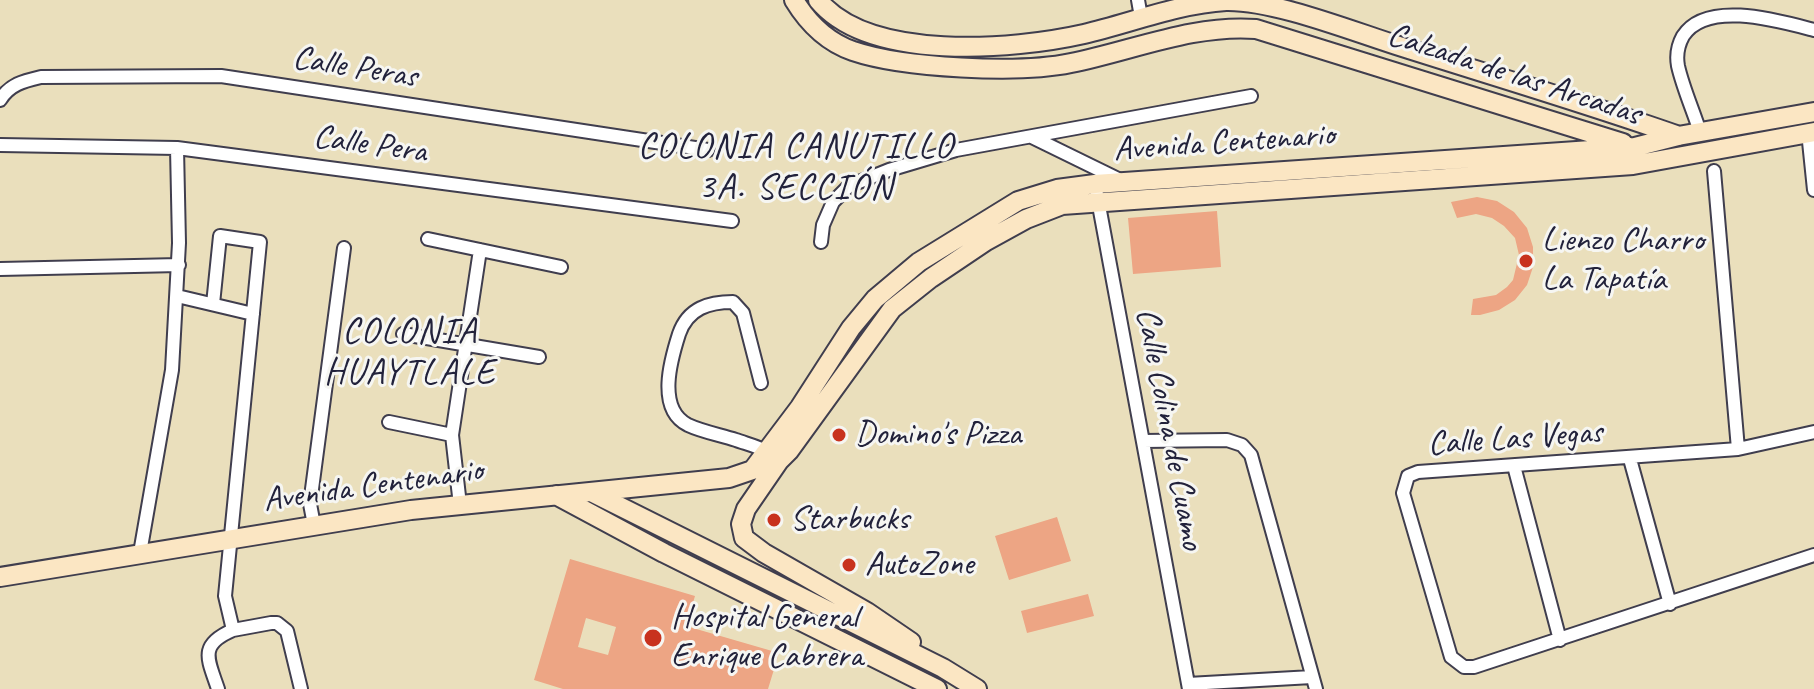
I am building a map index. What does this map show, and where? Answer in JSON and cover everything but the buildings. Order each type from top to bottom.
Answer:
[{"type":"main road","name":"Calzada de las Arcadas","points":[[794,0],[804,16],[824,36],[852,50],[940,65],[1011,69],[1068,64],[1228,27],[1256,29],[1670,158]]},
{"type":"main road","name":"Calzada de las Arcadas","points":[[818,0],[838,20],[862,32],[892,41],[942,45],[1028,43],[1085,34],[1140,9],[1226,1],[1258,3],[1323,21],[1678,136],[1700,152]]},
{"type":"main road","points":[[1315,46],[1323,21]]},
{"type":"main road","name":"Avenida Centenario","points":[[1097,192],[1123,182],[1635,147],[1678,136],[1814,112]]},
{"type":"main road","name":"Avenida Centenario","points":[[0,577],[314,525],[460,505],[729,478],[773,456],[800,407],[851,328],[875,299],[919,262],[961,234],[1018,201],[1057,189],[1146,198],[1596,168],[1811,132]]},
{"type":"main road","points":[[773,456],[746,509],[741,524],[744,538],[907,638],[943,668]]},
{"type":"main road","points":[[593,493],[943,668],[977,689]]},
{"type":"main road","points":[[556,495],[664,553],[937,689]]},
{"type":"street","points":[[1700,132],[1678,67],[1677,55],[1687,27],[1696,17],[1710,11],[1735,10],[1814,30]]},
{"type":"street","name":"Calle Peras","points":[[0,100],[19,82],[41,77],[221,76],[708,150]]},
{"type":"street","points":[[821,242],[823,225],[833,202],[849,186],[889,170],[956,150],[1251,96]]},
{"type":"street","points":[[1811,132],[1814,190]]},
{"type":"street","points":[[1032,137],[1123,182],[1146,198]]},
{"type":"street","name":"Calle Pera","points":[[0,145],[177,148],[732,221]]},
{"type":"street","points":[[140,553],[172,370],[179,265],[177,148]]},
{"type":"street","points":[[1714,171],[1738,449]]},
{"type":"street","name":"Calle Colina de Cuamo","points":[[1097,192],[1189,686],[1314,683]]},
{"type":"street","points":[[213,304],[220,236],[260,242],[225,596],[233,630]]},
{"type":"street","points":[[428,239],[561,267]]},
{"type":"street","points":[[314,525],[310,504],[344,248]]},
{"type":"street","points":[[460,505],[452,435],[480,250]]},
{"type":"street","points":[[0,269],[179,265]]},
{"type":"street","points":[[177,296],[253,314]]},
{"type":"street","points":[[761,383],[743,313],[733,302],[715,302],[698,308],[681,327],[670,362],[669,392],[675,413],[686,424],[773,456]]},
{"type":"street","points":[[403,334],[539,357]]},
{"type":"street","points":[[389,422],[452,435]]},
{"type":"street","name":"Calle Las Vegas","points":[[1814,432],[1738,449],[1418,472],[1408,476],[1403,493],[1451,657],[1464,667],[1474,667],[1560,640],[1814,555]]},
{"type":"street","points":[[1143,441],[1227,440],[1242,445],[1251,455],[1314,683]]},
{"type":"street","points":[[1630,459],[1670,604]]},
{"type":"street","points":[[1514,466],[1560,640]]},
{"type":"street","points":[[218,689],[207,658],[208,649],[219,636],[233,630],[271,623],[283,626],[287,631],[301,689]]},
{"type":"place","name":"Lienzo Charro La Tapatía","points":[[1526,261]]},
{"type":"place","name":"Domino's Pizza","points":[[839,435]]},
{"type":"place","name":"Starbucks","points":[[774,520]]},
{"type":"place","name":"AutoZone","points":[[849,565]]},
{"type":"place","name":"Hospital General Enrique Cabrera","points":[[653,638]]},
{"type":"district","name":"COLONIA CANUTILLO 3A. SECCIÓN","points":[[796,168]]},
{"type":"district","name":"COLONIA HUAYTLALE","points":[[410,354]]}]
